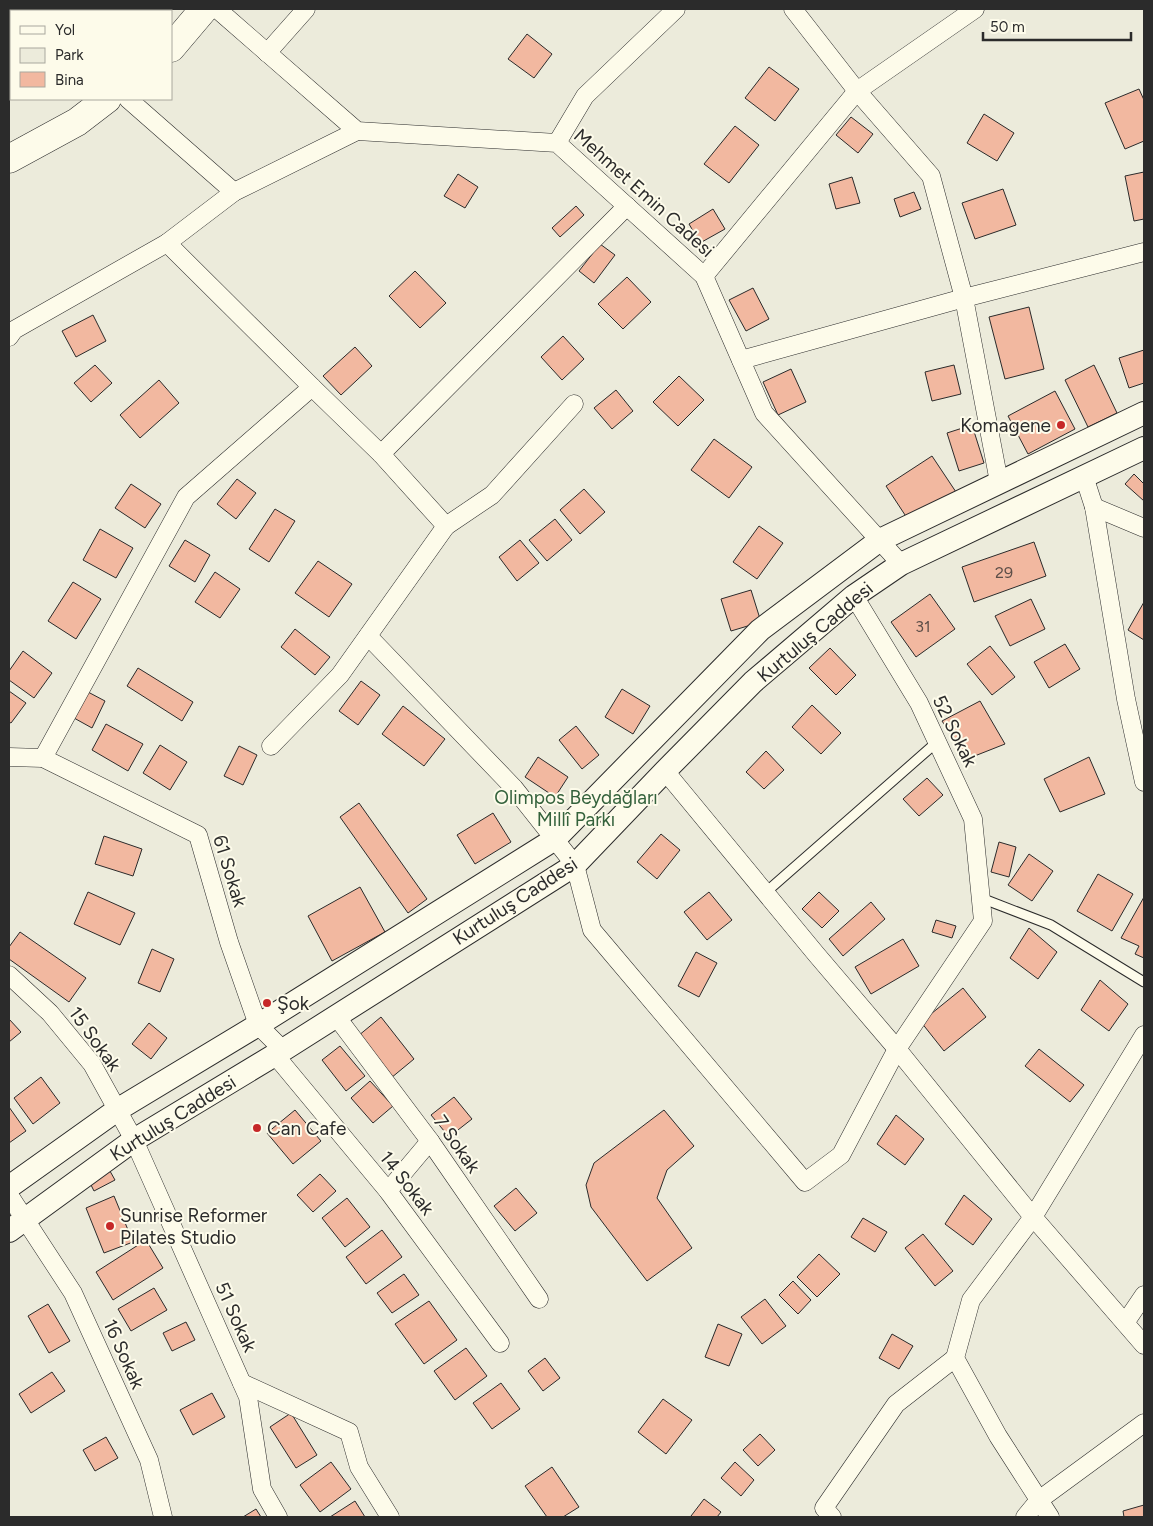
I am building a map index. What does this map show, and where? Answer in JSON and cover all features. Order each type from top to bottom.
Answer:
[{"type":"highway","points":[[172,47],[204,9]]},
{"type":"highway","points":[[9,159],[77,122],[106,100]]},
{"type":"street","points":[[9,338],[14,330],[167,243],[234,192],[357,131],[217,9]]},
{"type":"street","points":[[267,53],[306,9]]},
{"type":"street","points":[[557,143],[585,96],[676,9]]},
{"type":"street","points":[[793,9],[857,91],[931,176],[964,298],[999,482]]},
{"type":"street","points":[[704,276],[857,91],[974,9]]},
{"type":"street","points":[[129,100],[234,192]]},
{"type":"street","name":"Mehmet Emin Cadesi","points":[[357,131],[557,143],[704,276],[764,413],[901,564]]},
{"type":"street","points":[[381,454],[627,206]]},
{"type":"street","points":[[167,243],[381,454],[446,526]]},
{"type":"street","points":[[741,360],[964,298],[1144,252]]},
{"type":"street","points":[[43,758],[186,497],[312,387]]},
{"type":"street","points":[[272,746],[340,675],[446,526],[492,495],[574,404]]},
{"type":"street","name":"Kurtuluş Caddesi","points":[[9,1186],[117,1110],[258,1025],[555,839],[760,630],[880,540],[1144,413]]},
{"type":"street","name":"Kurtuluş Caddesi","points":[[16,1225],[134,1140],[279,1052],[575,865],[753,682],[854,596],[901,564],[1144,448]]},
{"type":"street","points":[[1084,476],[1094,507],[1126,699],[1144,782]]},
{"type":"street","points":[[1094,507],[1144,528]]},
{"type":"street","name":"52 Sokak","points":[[854,596],[919,703],[973,819],[982,921],[897,1049]]},
{"type":"street","points":[[368,636],[514,788],[555,839],[575,865],[592,930],[805,1182],[841,1155],[897,1049]]},
{"type":"street","name":"61 Sokak","points":[[9,757],[43,758],[198,835],[229,942],[258,1025],[279,1052]]},
{"type":"street","points":[[665,771],[897,1049],[1032,1217],[1144,1345]]},
{"type":"street","name":"15 Sokak","points":[[9,975],[50,1013],[92,1064],[134,1140]]},
{"type":"street","name":"7 Sokak","points":[[336,1016],[430,1142],[539,1299]]},
{"type":"street","points":[[832,1517],[824,1508],[896,1404],[955,1358],[972,1300],[1032,1217],[1144,1036]]},
{"type":"street","name":"14 Sokak","points":[[279,1052],[388,1192],[500,1343]]},
{"type":"street","name":"51 Sokak","points":[[134,1140],[248,1397],[262,1489],[278,1517]]},
{"type":"street","points":[[388,1192],[430,1142]]},
{"type":"street","name":"16 Sokak","points":[[9,1195],[16,1225],[73,1293],[149,1460],[163,1517]]},
{"type":"street","points":[[1125,1323],[1144,1295]]},
{"type":"street","points":[[955,1358],[998,1436],[1050,1517]]},
{"type":"street","points":[[242,1383],[349,1432],[359,1467],[390,1517]]},
{"type":"street","points":[[1025,1517],[1039,1500],[1144,1423]]},
{"type":"lane","points":[[765,893],[937,742]]},
{"type":"lane","points":[[980,898],[1051,924],[1144,982]]},
{"type":"green space","name":"Olimpos Beydağları Millî Parkı","points":[[9,9],[1144,9],[1144,1517],[9,1517]]},
{"type":"building","points":[[527,34],[552,54],[534,78],[508,59]]},
{"type":"building","points":[[769,67],[799,89],[775,121],[745,98]]},
{"type":"building","points":[[1139,89],[1144,100],[1144,141],[1125,149],[1105,103]]},
{"type":"building","points":[[984,114],[1014,133],[997,161],[967,143]]},
{"type":"building","points":[[851,117],[873,134],[858,153],[836,135]]},
{"type":"building","points":[[735,126],[759,145],[729,183],[704,164]]},
{"type":"building","points":[[1144,172],[1144,219],[1134,221],[1125,176]]},
{"type":"building","points":[[458,174],[478,187],[465,208],[444,196]]},
{"type":"building","points":[[852,177],[860,203],[836,209],[829,184]]},
{"type":"building","points":[[1003,189],[1016,225],[975,239],[962,203]]},
{"type":"building","points":[[914,192],[921,209],[900,217],[894,199]]},
{"type":"building","points":[[576,206],[584,215],[560,237],[552,228]]},
{"type":"building","points":[[713,209],[725,229],[700,243],[689,224]]},
{"type":"building","points":[[600,244],[615,255],[594,283],[579,271]]},
{"type":"building","points":[[415,271],[446,303],[420,328],[389,296]]},
{"type":"building","points":[[627,277],[651,302],[623,329],[598,304]]},
{"type":"building","points":[[753,288],[769,319],[746,331],[729,300]]},
{"type":"building","points":[[1029,307],[1044,369],[1005,379],[989,317]]},
{"type":"building","points":[[93,315],[106,341],[76,357],[62,331]]},
{"type":"building","points":[[563,336],[584,359],[562,380],[541,357]]},
{"type":"building","points":[[355,347],[372,366],[341,395],[323,376]]},
{"type":"building","points":[[1144,350],[1144,383],[1129,388],[1119,358]]},
{"type":"building","points":[[95,365],[112,383],[91,402],[74,383]]},
{"type":"building","points":[[954,365],[961,394],[932,401],[925,372]]},
{"type":"building","points":[[1094,365],[1117,413],[1088,427],[1065,380]]},
{"type":"building","points":[[791,369],[806,402],[778,415],[763,382]]},
{"type":"building","points":[[679,376],[704,400],[678,426],[653,402]]},
{"type":"building","points":[[159,380],[179,403],[140,438],[120,415]]},
{"type":"building","points":[[616,390],[633,411],[612,429],[594,408]]},
{"type":"building","points":[[1055,391],[1075,429],[1028,454],[1008,416]]},
{"type":"building","points":[[972,425],[984,463],[959,471],[947,433]]},
{"type":"building","points":[[714,439],[752,467],[729,498],[691,470]]},
{"type":"building","points":[[932,456],[956,492],[909,521],[886,486]]},
{"type":"building","points":[[1134,474],[1144,484],[1144,501],[1125,484]]},
{"type":"building","points":[[237,479],[256,493],[236,519],[217,504]]},
{"type":"building","points":[[131,484],[161,504],[145,528],[115,508]]},
{"type":"building","points":[[584,489],[605,512],[580,534],[560,510]]},
{"type":"building","points":[[275,509],[295,521],[269,562],[249,549]]},
{"type":"building","points":[[555,519],[572,540],[547,561],[529,540]]},
{"type":"building","points":[[759,526],[783,543],[757,579],[733,562]]},
{"type":"building","points":[[100,529],[133,548],[116,578],[83,560]]},
{"type":"building","points":[[185,540],[210,555],[195,582],[169,566]]},
{"type":"building","points":[[520,540],[539,563],[517,581],[499,557]]},
{"type":"building","points":[[1034,542],[1046,576],[974,602],[962,567]]},
{"type":"building","points":[[318,561],[352,584],[329,617],[295,593]]},
{"type":"building","points":[[215,572],[240,589],[220,618],[195,602]]},
{"type":"building","points":[[73,582],[101,599],[76,639],[48,621]]},
{"type":"building","points":[[751,590],[761,622],[731,631],[721,599]]},
{"type":"building","points":[[930,594],[955,629],[916,657],[891,622]]},
{"type":"building","points":[[1031,599],[1045,629],[1010,646],[995,616]]},
{"type":"building","points":[[1144,602],[1144,640],[1128,630]]},
{"type":"building","points":[[295,629],[330,657],[315,675],[281,647]]},
{"type":"building","points":[[1065,644],[1080,669],[1049,688],[1034,662]]},
{"type":"building","points":[[990,646],[1015,677],[992,695],[967,664]]},
{"type":"building","points":[[830,648],[856,675],[836,695],[809,668]]},
{"type":"building","points":[[23,651],[52,673],[34,698],[9,680],[9,671]]},
{"type":"building","points":[[138,668],[193,702],[182,721],[127,686]]},
{"type":"building","points":[[361,681],[380,695],[358,725],[339,711]]},
{"type":"building","points":[[622,689],[650,706],[633,734],[605,717]]},
{"type":"building","points":[[9,691],[26,703],[11,723],[9,722]]},
{"type":"building","points":[[88,692],[105,701],[92,728],[74,718]]},
{"type":"building","points":[[980,701],[1005,744],[967,759],[942,721]]},
{"type":"building","points":[[812,705],[841,733],[821,754],[792,727]]},
{"type":"building","points":[[403,706],[445,739],[424,766],[382,734]]},
{"type":"building","points":[[106,724],[143,744],[128,771],[92,750]]},
{"type":"building","points":[[576,726],[599,755],[582,769],[559,740]]},
{"type":"building","points":[[160,745],[187,762],[170,790],[143,773]]},
{"type":"building","points":[[239,746],[257,755],[243,785],[224,776]]},
{"type":"building","points":[[766,751],[784,770],[764,789],[746,772]]},
{"type":"building","points":[[538,757],[568,777],[555,797],[525,777]]},
{"type":"building","points":[[1089,757],[1105,794],[1060,812],[1044,779]]},
{"type":"building","points":[[927,778],[943,795],[919,816],[903,799]]},
{"type":"building","points":[[359,803],[427,899],[408,913],[340,817]]},
{"type":"building","points":[[493,813],[511,842],[475,864],[457,835]]},
{"type":"building","points":[[661,834],[680,850],[657,879],[637,862]]},
{"type":"building","points":[[104,836],[142,849],[133,876],[95,864]]},
{"type":"building","points":[[999,842],[1016,847],[1009,877],[991,872]]},
{"type":"building","points":[[1029,854],[1053,871],[1032,901],[1008,885]]},
{"type":"building","points":[[1098,874],[1133,894],[1112,931],[1077,911]]},
{"type":"building","points":[[360,887],[385,932],[332,961],[308,916]]},
{"type":"building","points":[[88,892],[135,913],[120,945],[74,924]]},
{"type":"building","points":[[709,892],[732,920],[707,940],[684,912]]},
{"type":"building","points":[[819,892],[839,911],[822,928],[802,909]]},
{"type":"building","points":[[1144,897],[1144,958],[1135,954],[1139,946],[1121,938]]},
{"type":"building","points":[[871,902],[885,919],[843,956],[829,939]]},
{"type":"building","points":[[936,920],[956,926],[952,938],[932,932]]},
{"type":"building","points":[[1029,928],[1057,952],[1038,979],[1010,958]]},
{"type":"building","points":[[20,932],[86,978],[69,1002],[9,959],[9,947]]},
{"type":"building","points":[[903,939],[919,966],[871,994],[855,967]]},
{"type":"building","points":[[152,949],[174,959],[160,992],[138,983]]},
{"type":"building","points":[[696,952],[717,963],[699,997],[678,986]]},
{"type":"building","points":[[1100,980],[1128,1004],[1109,1031],[1081,1010]]},
{"type":"building","points":[[963,988],[986,1017],[944,1051],[921,1022]]},
{"type":"building","points":[[381,1017],[414,1059],[391,1078],[358,1036]]},
{"type":"building","points":[[9,1019],[21,1032],[9,1042]]},
{"type":"building","points":[[149,1023],[167,1038],[151,1059],[132,1044]]},
{"type":"building","points":[[340,1046],[365,1076],[346,1091],[322,1060]]},
{"type":"building","points":[[1039,1049],[1084,1085],[1070,1102],[1025,1066]]},
{"type":"building","points":[[41,1077],[60,1103],[33,1124],[14,1098]]},
{"type":"building","points":[[370,1081],[393,1106],[373,1123],[351,1098]]},
{"type":"building","points":[[454,1097],[472,1119],[449,1137],[431,1115]]},
{"type":"building","points":[[9,1107],[26,1131],[9,1143]]},
{"type":"building","points":[[295,1110],[321,1141],[293,1164],[267,1133]]},
{"type":"building","points":[[664,1110],[694,1146],[667,1170],[657,1198],[692,1248],[647,1281],[591,1207],[586,1185],[594,1163]]},
{"type":"building","points":[[896,1115],[924,1139],[905,1165],[877,1144]]},
{"type":"building","points":[[106,1164],[115,1180],[94,1191],[86,1175]]},
{"type":"building","points":[[320,1174],[336,1191],[313,1212],[297,1195]]},
{"type":"building","points":[[516,1188],[537,1213],[515,1231],[494,1206]]},
{"type":"building","points":[[964,1195],[992,1219],[973,1245],[945,1224]]},
{"type":"building","name":"Sunrise Reformer Pilates Studio","points":[[114,1196],[133,1242],[104,1253],[86,1208]]},
{"type":"building","points":[[347,1198],[370,1227],[345,1247],[322,1218]]},
{"type":"building","points":[[863,1218],[887,1232],[875,1252],[851,1237]]},
{"type":"building","points":[[382,1230],[402,1257],[366,1284],[346,1257]]},
{"type":"building","points":[[923,1234],[953,1271],[935,1286],[905,1248]]},
{"type":"building","points":[[146,1240],[163,1268],[113,1300],[96,1272]]},
{"type":"building","points":[[819,1254],[840,1274],[817,1297],[797,1277]]},
{"type":"building","points":[[404,1274],[419,1295],[392,1313],[377,1293]]},
{"type":"building","points":[[793,1281],[811,1300],[798,1314],[779,1295]]},
{"type":"building","points":[[154,1288],[167,1310],[131,1331],[118,1309]]},
{"type":"building","points":[[765,1299],[786,1326],[762,1344],[741,1317]]},
{"type":"building","points":[[429,1301],[457,1340],[424,1364],[395,1324]]},
{"type":"building","points":[[48,1304],[70,1341],[49,1353],[28,1316]]},
{"type":"building","points":[[186,1322],[195,1340],[172,1351],[163,1333]]},
{"type":"building","points":[[718,1324],[742,1334],[729,1366],[705,1357]]},
{"type":"building","points":[[892,1334],[913,1346],[899,1369],[879,1358]]},
{"type":"building","points":[[466,1348],[487,1376],[455,1400],[434,1371]]},
{"type":"building","points":[[545,1358],[560,1378],[543,1391],[528,1371]]},
{"type":"building","points":[[52,1372],[65,1391],[31,1413],[19,1394]]},
{"type":"building","points":[[501,1383],[520,1409],[492,1429],[473,1403]]},
{"type":"building","points":[[212,1393],[225,1417],[193,1435],[180,1410]]},
{"type":"building","points":[[663,1399],[692,1420],[666,1454],[638,1432]]},
{"type":"building","points":[[291,1413],[317,1455],[296,1468],[270,1427]]},
{"type":"building","points":[[760,1434],[775,1450],[758,1466],[743,1450]]},
{"type":"building","points":[[106,1437],[118,1458],[95,1471],[83,1450]]},
{"type":"building","points":[[331,1462],[351,1489],[320,1512],[300,1485]]},
{"type":"building","points":[[735,1462],[754,1480],[741,1496],[721,1478]]},
{"type":"building","points":[[552,1467],[579,1507],[563,1517],[547,1517],[525,1486]]},
{"type":"building","points":[[704,1499],[721,1512],[717,1517],[691,1516]]},
{"type":"building","points":[[355,1501],[365,1517],[330,1517]]},
{"type":"building","points":[[1144,1505],[1144,1517],[1124,1517],[1123,1511]]},
{"type":"building","points":[[256,1509],[261,1517],[243,1517]]},
{"type":"place","name":"Komagene","points":[[1061,425]]},
{"type":"place","name":"Şok","points":[[267,1003]]},
{"type":"place","name":"Can Cafe","points":[[257,1128]]},
{"type":"place","name":"Sunrise Reformer Pilates Studio","points":[[110,1226]]}]
